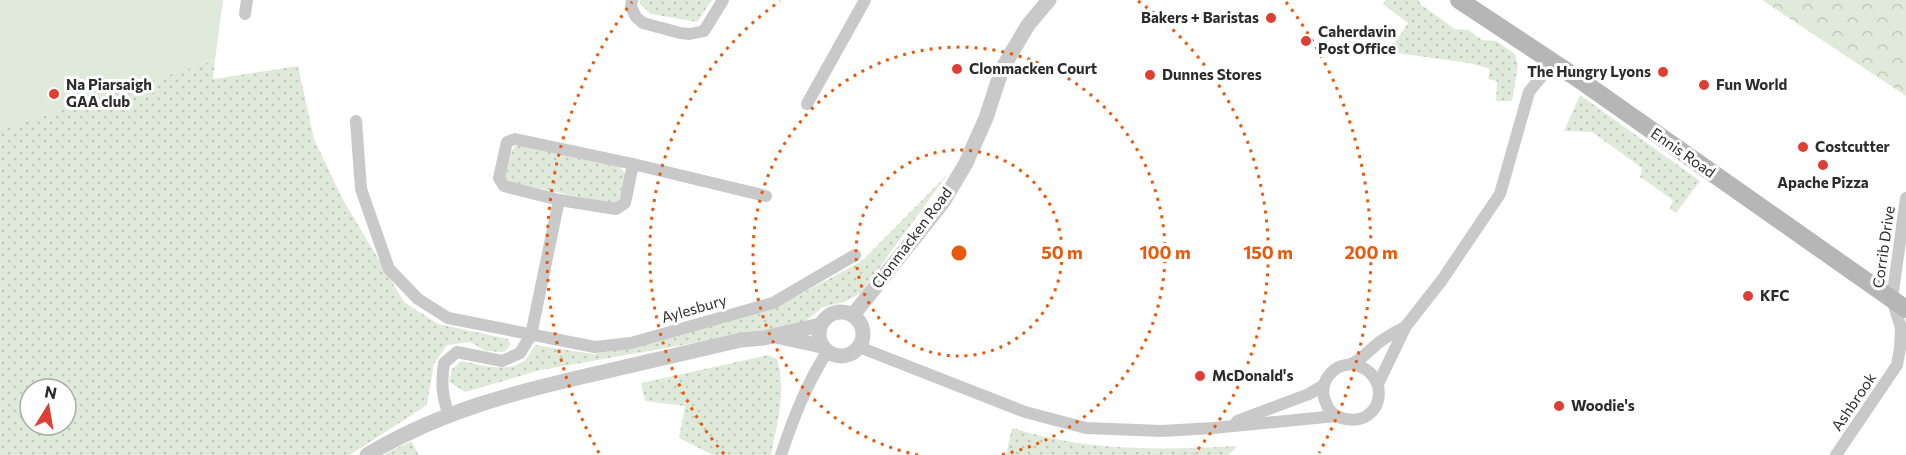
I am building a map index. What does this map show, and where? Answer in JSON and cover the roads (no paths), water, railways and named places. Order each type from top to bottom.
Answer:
[{"type":"main road","name":"Ennis Road","points":[[1459,0],[1553,62],[1899,304]]},
{"type":"street","points":[[245,14],[247,0]]},
{"type":"street","points":[[632,0],[631,7],[636,17],[643,23],[690,34],[704,31],[723,0]]},
{"type":"street","points":[[807,104],[865,0]]},
{"type":"street","name":"Clonmacken Road","points":[[853,315],[943,202],[966,163],[986,118],[1002,69],[1028,25],[1049,0]]},
{"type":"street","points":[[1378,384],[1406,326],[1442,280],[1500,194],[1529,92],[1553,62]]},
{"type":"street","name":"Aylesbury","points":[[356,121],[361,189],[390,269],[418,299],[448,318],[595,347],[631,343],[773,303],[855,255]]},
{"type":"street","points":[[633,164],[625,203],[616,209],[559,200],[504,186],[499,178],[507,142],[515,139],[633,164],[766,196]]},
{"type":"street","name":"Corrib Drive","points":[[1899,304],[1906,198]]},
{"type":"street","points":[[449,415],[443,400],[441,379],[444,363],[457,352],[502,361],[520,353],[531,336],[559,200]]},
{"type":"street","name":"Ashbrook","points":[[1836,455],[1901,362],[1899,304]]},
{"type":"street","points":[[773,335],[824,349],[835,356],[844,356],[859,348],[863,334],[859,320],[844,311],[834,312],[820,325],[818,336],[824,349],[797,408],[781,455]]},
{"type":"street","points":[[367,455],[400,435],[449,415],[517,392],[741,340],[820,325]]},
{"type":"street","points":[[1336,416],[1327,407],[1324,398],[1324,385],[1331,372],[1337,367],[1352,364],[1381,341],[1406,326]]},
{"type":"street","points":[[859,348],[1025,412],[1086,428],[1125,431],[1213,428],[1336,416],[1358,420],[1366,416],[1378,402],[1380,393],[1378,384],[1368,369],[1352,364]]},
{"type":"street","points":[[1213,428],[1271,409],[1309,394],[1324,385]]},
{"type":"place","name":"Bakers + Baristas","points":[[1271,18]]},
{"type":"place","name":"Caherdavin Post Office","points":[[1306,41]]},
{"type":"place","name":"Clonmacken Court","points":[[957,69]]},
{"type":"place","name":"The Hungry Lyons","points":[[1663,72]]},
{"type":"place","name":"Dunnes Stores","points":[[1150,75]]},
{"type":"place","name":"Fun World","points":[[1704,85]]},
{"type":"place","name":"Na Piarsaigh GAA club","points":[[54,94]]},
{"type":"place","name":"Costcutter","points":[[1803,147]]},
{"type":"place","name":"Apache Pizza","points":[[1823,165]]},
{"type":"place","name":"KFC","points":[[1748,296]]},
{"type":"place","name":"McDonald's","points":[[1200,376]]},
{"type":"place","name":"Woodie's","points":[[1559,406]]}]
